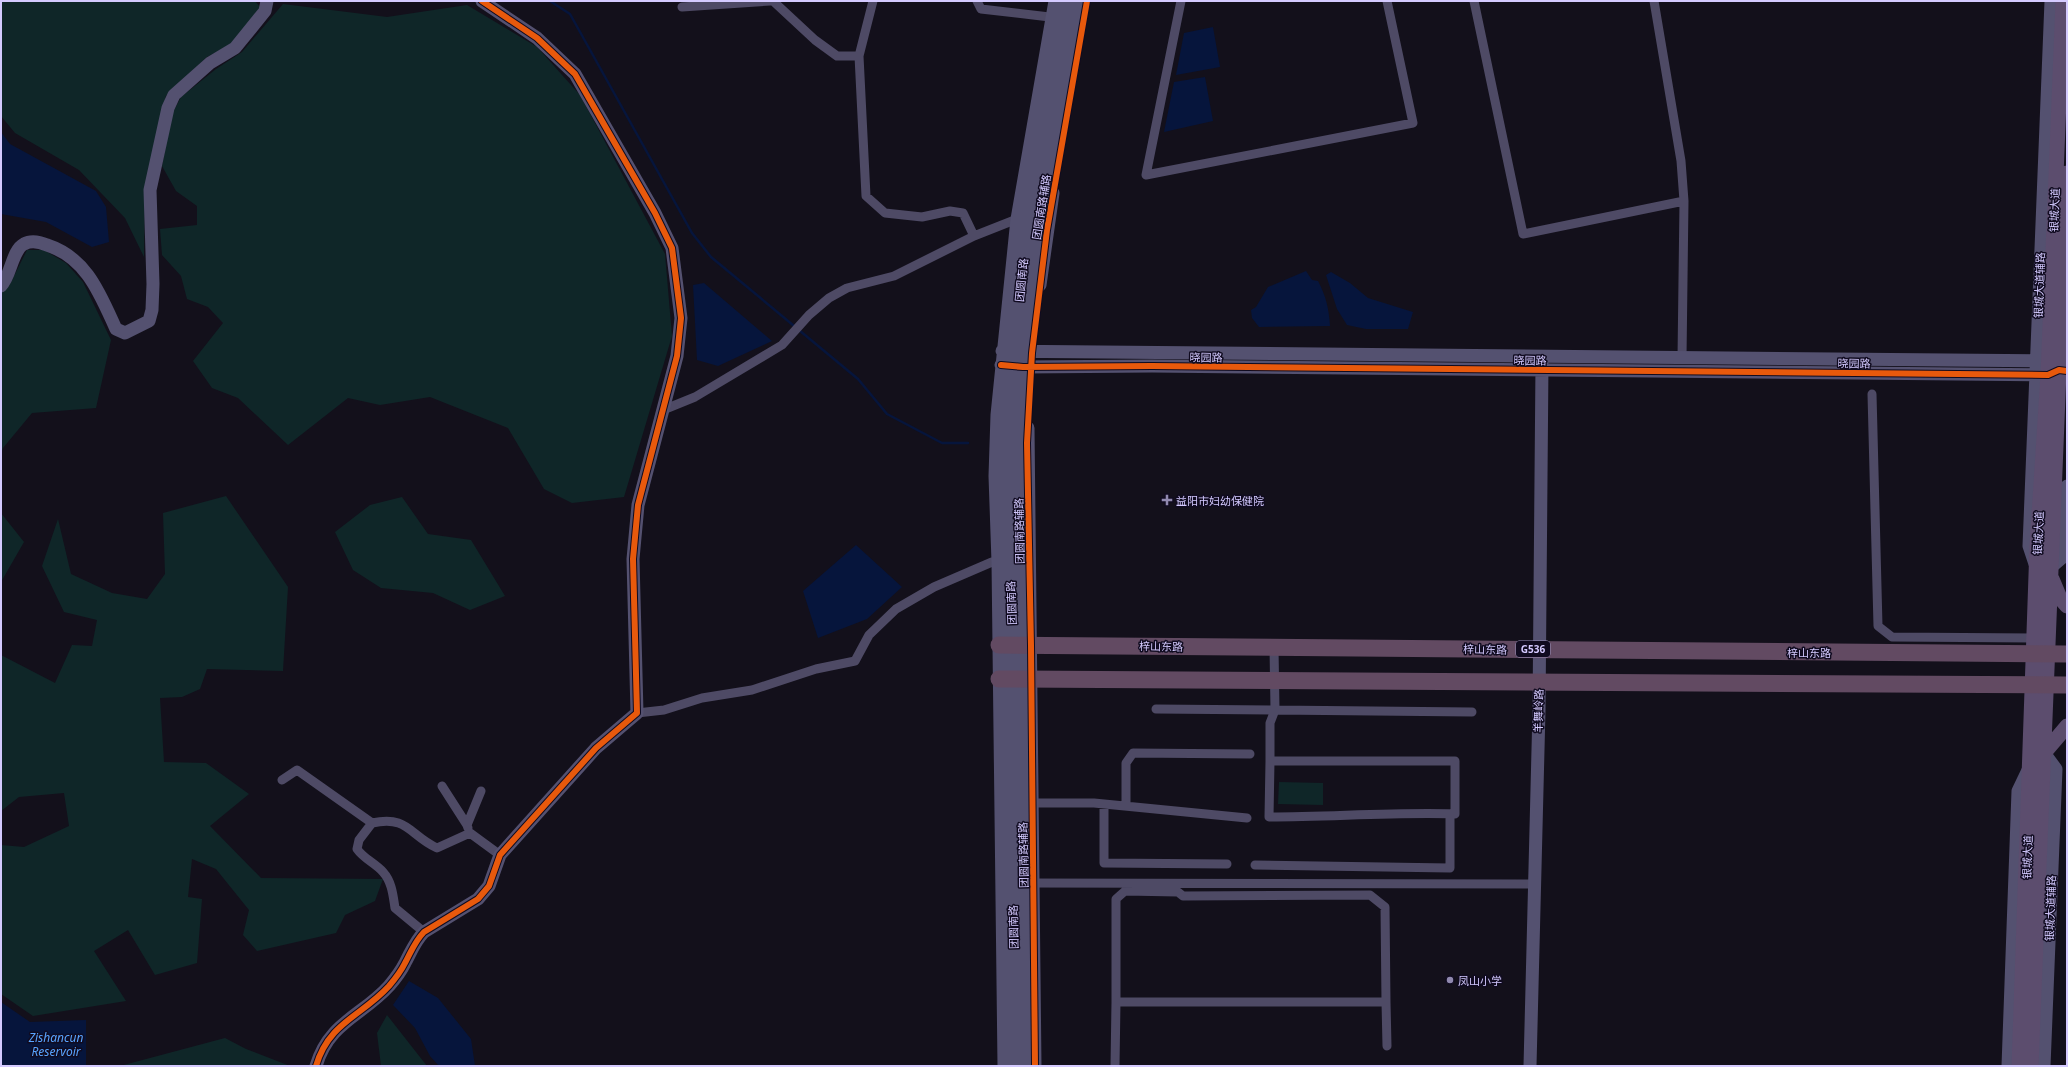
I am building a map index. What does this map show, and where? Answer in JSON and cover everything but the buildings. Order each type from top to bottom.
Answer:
[{"type":"highway","name":"梓山东路","points":[[1016,645],[1539,649],[2039,648],[2067,654]]},
{"type":"highway","points":[[1016,679],[2067,686]]},
{"type":"main road","name":"银城大道","points":[[2031,1066],[2033,978],[2045,753],[2039,648],[2046,570],[2049,369],[2063,1]]},
{"type":"main road","name":"银城大道","points":[[2049,369],[2067,173]]},
{"type":"main road","name":"银城大道","points":[[2039,648],[2046,570]]},
{"type":"main road","points":[[2046,570],[2060,598],[2067,606]]},
{"type":"main road","name":"银城大道","points":[[2019,1066],[2030,765],[2040,685]]},
{"type":"main road","points":[[2045,753],[2067,726]]},
{"type":"street","points":[[1,286],[17,250],[24,244],[37,241],[66,252],[82,266],[96,286],[116,329],[125,333],[149,321],[152,310],[153,284],[150,190],[168,108],[174,94],[210,63],[235,48],[265,11],[267,1]]},
{"type":"street","points":[[482,1],[537,38],[575,74],[655,212],[672,248],[682,318],[678,356],[638,504],[633,559],[637,713]]},
{"type":"street","points":[[682,7],[770,1]]},
{"type":"street","points":[[773,1],[815,40],[837,56],[859,56]]},
{"type":"street","points":[[873,1],[859,56],[866,196],[885,212],[922,217],[950,211],[964,213],[974,236]]},
{"type":"street","points":[[977,1],[981,9],[1058,18],[1055,1]]},
{"type":"street","name":"团圆南路","points":[[1015,1066],[1018,466],[1017,366],[1023,216],[1058,18],[1068,1]]},
{"type":"street","name":"团圆南路","points":[[1018,352],[1037,232],[1079,1]]},
{"type":"street","name":"团圆南路辅路","points":[[1003,561],[995,476],[1017,366],[1018,352],[1047,230],[1087,1]]},
{"type":"street","points":[[1181,1],[1146,175],[1413,123],[1387,1]]},
{"type":"street","points":[[1474,1],[1523,234],[1684,201]]},
{"type":"street","points":[[1654,1],[1681,161],[1684,201],[1682,358]]},
{"type":"street","name":"银城大道辅路","points":[[2046,570],[2029,546],[2049,369],[2051,1]]},
{"type":"street","points":[[663,410],[695,397],[782,346],[797,329],[830,298],[847,288],[894,276],[974,236],[1023,216]]},
{"type":"street","name":"晓园路","points":[[1018,352],[1682,358],[2049,369]]},
{"type":"street","name":"羊舞岭路","points":[[1530,1066],[1539,682],[1542,357]]},
{"type":"street","name":"团圆南路辅路","points":[[1004,1066],[1016,645],[1027,443],[1017,366]]},
{"type":"street","name":"晓园路","points":[[1017,366],[1542,370],[2049,369]]},
{"type":"street","points":[[1872,394],[1878,626],[1892,637],[2039,648]]},
{"type":"street","points":[[1018,466],[1027,443]]},
{"type":"street","points":[[2046,570],[2064,556],[2067,486]]},
{"type":"street","points":[[316,1066],[320,1053],[333,1032],[388,987],[405,965],[418,939],[424,932],[478,899],[489,886],[500,855],[596,748],[637,713],[664,710],[702,698],[752,690],[816,669],[855,661],[869,635],[896,609],[934,587],[992,562],[1003,561]]},
{"type":"street","name":"团圆南路","points":[[1003,561],[1016,645]]},
{"type":"street","points":[[1270,761],[1455,761],[1455,814],[1367,813],[1322,817],[1269,817],[1270,724],[1275,710],[1274,647]]},
{"type":"street","name":"团圆南路","points":[[1016,679],[1028,803],[1029,883],[1026,1066]]},
{"type":"street","points":[[1156,708],[1472,712]]},
{"type":"street","points":[[1126,806],[1126,763],[1133,753],[1250,754]]},
{"type":"street","name":"银城大道辅路","points":[[2044,1066],[2056,769],[2045,753]]},
{"type":"street","points":[[2008,1066],[2018,791],[2030,765]]},
{"type":"street","points":[[282,780],[297,770],[372,822]]},
{"type":"street","points":[[442,786],[469,829],[500,855]]},
{"type":"street","points":[[424,932],[395,908],[391,884],[383,872],[362,856],[357,849],[359,840],[372,822],[387,819],[406,824],[428,844],[437,848],[469,829],[481,791]]},
{"type":"street","points":[[1028,803],[1104,804],[1247,818]]},
{"type":"street","points":[[1104,804],[1104,863],[1227,864]]},
{"type":"street","points":[[1255,865],[1450,868],[1450,814]]},
{"type":"street","points":[[1029,883],[1534,884]]},
{"type":"street","name":"团圆南路辅路","points":[[1029,883],[1035,1066]]},
{"type":"street","points":[[1115,1066],[1116,899],[1125,891],[1178,892],[1183,896],[1370,895],[1385,907],[1387,1046]]},
{"type":"street","points":[[1116,1002],[1386,1002]]},
{"type":"green space","points":[[1,1],[255,1],[260,7],[232,44],[207,57],[166,96],[145,191],[144,257],[125,218],[79,170],[15,133],[1,116]]},
{"type":"green space","points":[[283,4],[387,17],[467,5],[537,47],[580,95],[665,254],[672,336],[624,497],[572,503],[544,489],[508,428],[430,397],[380,405],[348,398],[288,445],[238,398],[212,388],[193,361],[223,323],[208,307],[187,299],[181,276],[162,255],[160,229],[197,225],[197,206],[176,191],[162,166],[172,114],[181,97],[216,69],[242,52]]},
{"type":"green space","points":[[27,250],[44,250],[66,263],[83,282],[111,340],[96,408],[32,413],[3,448],[1,454],[1,292],[9,286]]},
{"type":"green space","points":[[226,496],[288,587],[283,671],[207,669],[200,689],[182,697],[160,698],[164,762],[206,763],[249,794],[210,826],[261,878],[383,879],[375,901],[345,915],[336,933],[257,951],[243,935],[249,910],[216,869],[192,859],[188,897],[202,899],[197,963],[155,975],[128,930],[94,951],[126,1001],[33,1016],[1,994],[1,845],[24,847],[69,826],[64,793],[19,797],[1,811],[1,655],[55,683],[72,645],[92,646],[97,620],[64,612],[42,566],[58,519],[71,574],[112,593],[147,599],[165,574],[163,513]]},
{"type":"green space","points":[[402,497],[428,534],[471,540],[505,596],[470,610],[433,593],[381,588],[353,570],[335,532],[370,505]]},
{"type":"green space","points":[[1,513],[24,542],[1,582]]},
{"type":"green space","points":[[1279,782],[1323,783],[1323,805],[1278,804]]},
{"type":"green space","points":[[387,1015],[427,1066],[381,1066],[377,1033]]},
{"type":"green space","points":[[225,1038],[246,1049],[290,1066],[120,1066]]},
{"type":"water","points":[[1213,27],[1220,67],[1176,75],[1184,33]]},
{"type":"water","points":[[1205,77],[1213,121],[1164,132],[1174,82]]},
{"type":"water","points":[[1,132],[10,144],[96,191],[106,207],[109,242],[92,247],[46,222],[1,214]]},
{"type":"water","points":[[1306,271],[1312,280],[1318,281],[1321,287],[1327,303],[1330,326],[1259,327],[1252,318],[1251,310],[1256,307],[1268,287]]},
{"type":"water","points":[[1331,272],[1350,283],[1368,298],[1413,312],[1408,329],[1366,329],[1347,325],[1337,309],[1326,275]]},
{"type":"water","points":[[704,283],[772,341],[718,366],[697,360],[693,285]]},
{"type":"water","points":[[856,545],[902,587],[867,619],[818,638],[803,591]]},
{"type":"water","points":[[409,981],[438,998],[471,1039],[475,1066],[439,1066],[430,1056],[415,1028],[393,1005]]},
{"type":"water","name":"Zishancun Reservoir","points":[[1,1002],[30,1022],[86,1020],[86,1066],[1,1066]]},
{"type":"waterway","points":[[550,1],[570,14],[692,233],[711,257],[858,379],[887,414],[942,443],[968,443]]},
{"type":"cycle path","points":[[316,1066],[329,1039],[338,1029],[389,986],[402,969],[421,935],[478,899],[489,886],[500,855],[596,748],[637,713],[633,559],[638,505],[677,356],[681,318],[672,248],[655,213],[575,74],[537,38],[482,1]]},
{"type":"cycle path","points":[[1035,1066],[1031,645],[1027,443],[1032,353],[1047,230],[1087,1]]},
{"type":"cycle path","points":[[1001,365],[1023,367],[1152,366],[2048,375],[2059,370],[2067,371]]},
{"type":"place","name":"益阳市妇幼保健院","points":[[1167,500]]},
{"type":"place","name":"凤山小学","points":[[1450,980]]}]
